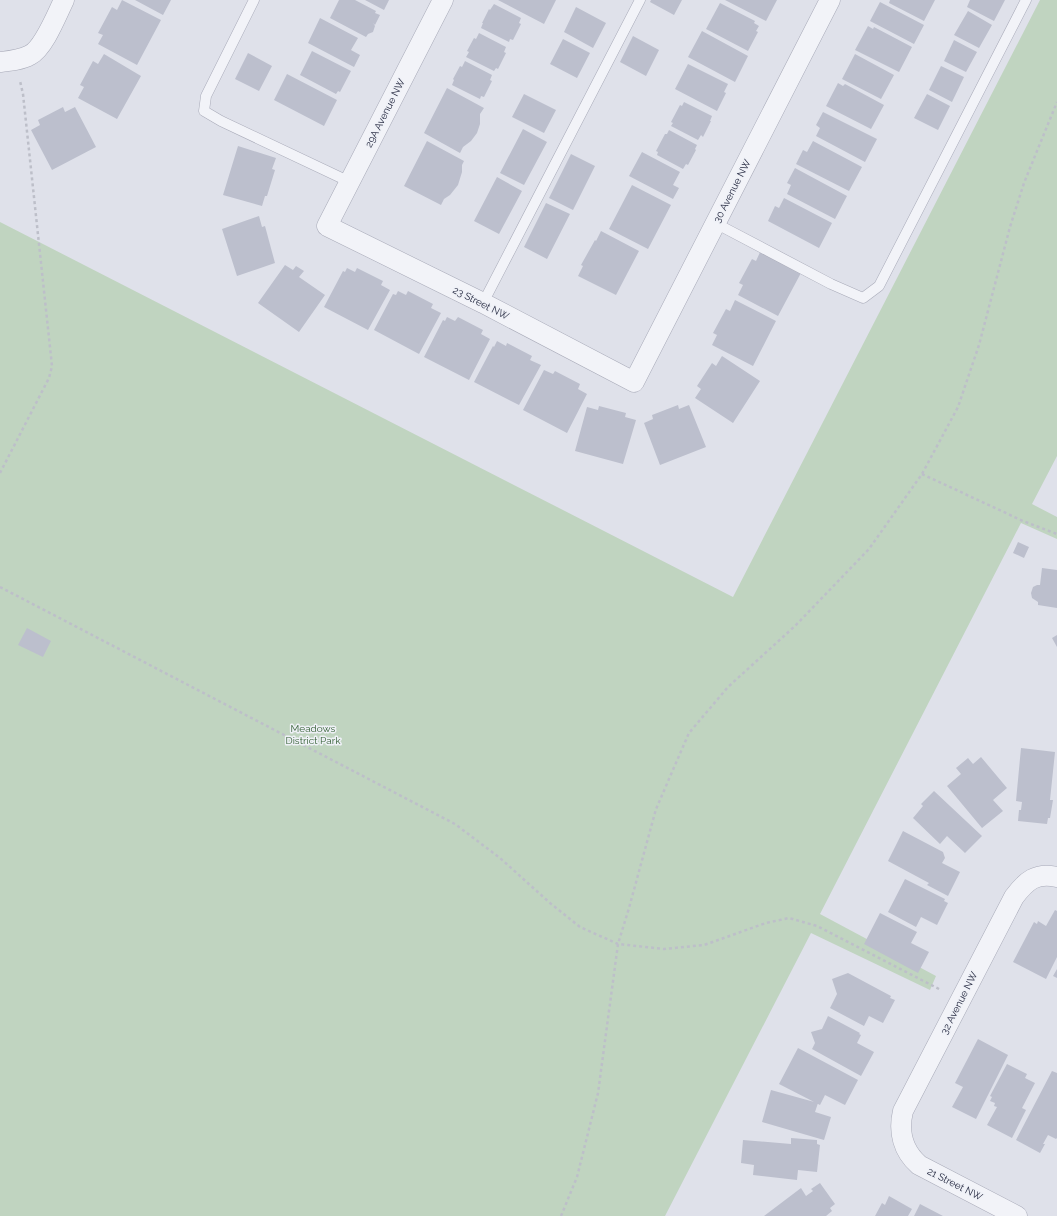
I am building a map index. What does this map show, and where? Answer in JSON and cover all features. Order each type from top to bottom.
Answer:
[{"type":"street","points":[[8,61],[31,54],[40,46],[64,0]]},
{"type":"street","name":"29A Avenue NW","points":[[327,226],[443,0]]},
{"type":"street","name":"30 Avenue NW","points":[[634,382],[830,0]]},
{"type":"street","name":"23 Street NW","points":[[327,226],[483,303],[634,382]]},
{"type":"street","name":"32 Avenue NW","points":[[902,1141],[901,1122],[904,1112],[1014,897],[1023,886],[1032,879],[1048,877]]},
{"type":"street","name":"21 Street NW","points":[[902,1141],[912,1159],[919,1165],[1017,1216]]},
{"type":"lane","points":[[254,0],[206,96],[204,111],[221,122],[350,182]]},
{"type":"lane","points":[[483,303],[640,0]]},
{"type":"lane","points":[[715,223],[831,284],[863,298],[879,286],[1026,0]]},
{"type":"path","points":[[0,473],[49,378],[52,366],[23,94]]},
{"type":"path","points":[[561,1216],[577,1177],[598,1093],[618,944],[656,809],[689,733],[728,687],[795,626],[869,550],[922,474],[958,407],[979,345],[1008,234],[1022,191],[1057,102]]},
{"type":"path","points":[[922,474],[1023,521],[1057,534]]},
{"type":"path","points":[[0,588],[455,824],[500,858],[580,927],[618,944],[664,950],[704,944],[766,923],[789,918],[817,926],[960,1000]]},
{"type":"green space","name":"Meadows District Park","points":[[1040,0],[1057,0],[1057,456],[1032,504],[1057,517],[1057,539],[1021,523],[820,914],[936,976],[930,990],[811,933],[665,1216],[0,1216],[0,222],[733,597]]},
{"type":"building","points":[[122,0],[161,20],[137,65],[98,44],[103,35],[98,33],[112,7],[117,10]]},
{"type":"building","points":[[135,0],[171,0],[163,15]]},
{"type":"building","points":[[339,0],[355,0],[376,11],[375,13],[380,15],[375,25],[373,23],[375,26],[373,32],[368,34],[366,37],[330,18]]},
{"type":"building","points":[[365,0],[389,0],[384,10]]},
{"type":"building","points":[[498,0],[556,0],[544,24]]},
{"type":"building","points":[[651,0],[682,0],[674,15],[650,2]]},
{"type":"building","points":[[725,0],[777,0],[766,21]]},
{"type":"building","points":[[890,0],[935,0],[924,21],[889,3]]},
{"type":"building","points":[[970,0],[1005,0],[994,21],[967,7]]},
{"type":"building","points":[[880,2],[924,25],[914,44],[870,21]]},
{"type":"building","points":[[720,3],[755,21],[754,23],[759,26],[756,31],[758,32],[748,51],[706,29]]},
{"type":"building","points":[[494,4],[521,18],[519,23],[521,24],[513,40],[510,39],[509,42],[481,28],[489,9],[490,10]]},
{"type":"building","points":[[576,7],[606,23],[593,48],[564,32]]},
{"type":"building","points":[[968,11],[992,25],[979,48],[954,35]]},
{"type":"building","points":[[320,18],[358,38],[351,50],[360,55],[354,67],[308,43]]},
{"type":"building","points":[[868,26],[873,29],[874,27],[912,47],[899,72],[855,50]]},
{"type":"building","points":[[702,31],[748,56],[735,82],[688,57]]},
{"type":"building","points":[[479,33],[506,47],[504,52],[506,53],[498,69],[496,68],[494,71],[466,57],[469,52],[467,51],[474,38],[476,39]]},
{"type":"building","points":[[633,36],[659,50],[646,76],[620,62]]},
{"type":"building","points":[[563,39],[590,53],[577,78],[550,64]]},
{"type":"building","points":[[954,40],[977,52],[966,72],[944,61]]},
{"type":"building","points":[[312,51],[351,71],[340,92],[338,91],[336,94],[300,75]]},
{"type":"building","points":[[248,53],[272,66],[259,91],[235,79]]},
{"type":"building","points":[[104,54],[141,76],[117,119],[78,98],[84,87],[80,85],[93,61],[98,64]]},
{"type":"building","points":[[855,54],[894,75],[881,99],[842,79]]},
{"type":"building","points":[[465,61],[492,75],[490,80],[492,81],[484,97],[481,96],[480,99],[452,85],[453,79],[460,66],[462,67]]},
{"type":"building","points":[[688,64],[728,84],[724,92],[726,93],[717,111],[675,89]]},
{"type":"building","points":[[941,66],[964,77],[952,102],[929,90]]},
{"type":"building","points":[[287,74],[337,100],[324,126],[274,100]]},
{"type":"building","points":[[838,83],[843,86],[845,84],[884,105],[871,129],[826,106]]},
{"type":"building","points":[[447,88],[484,108],[480,114],[480,124],[477,133],[471,141],[463,147],[460,153],[424,133]]},
{"type":"building","points":[[524,94],[556,110],[544,133],[512,117]]},
{"type":"building","points":[[927,94],[950,106],[938,130],[914,118]]},
{"type":"building","points":[[684,102],[712,116],[703,137],[701,135],[698,140],[671,126],[673,123],[671,122],[680,105],[682,106]]},
{"type":"building","points":[[63,107],[65,112],[75,107],[96,147],[52,170],[31,130],[40,125],[38,120]]},
{"type":"building","points":[[823,112],[877,139],[865,162],[816,136],[820,128],[816,125]]},
{"type":"building","points":[[523,129],[547,142],[524,185],[500,173]]},
{"type":"building","points":[[669,130],[697,145],[688,165],[686,164],[683,169],[657,155],[658,152],[656,151],[665,134],[667,134]]},
{"type":"building","points":[[427,141],[464,161],[458,185],[450,195],[444,199],[441,205],[404,186]]},
{"type":"building","points":[[813,141],[862,167],[849,191],[796,164],[803,150],[807,152]]},
{"type":"building","points":[[238,146],[276,158],[272,169],[275,170],[267,196],[265,196],[262,206],[223,195]]},
{"type":"building","points":[[642,152],[680,172],[673,185],[679,188],[673,199],[629,176]]},
{"type":"building","points":[[571,154],[595,166],[573,210],[549,198]]},
{"type":"building","points":[[795,168],[847,196],[835,219],[787,194],[791,185],[787,183]]},
{"type":"building","points":[[497,177],[522,191],[499,234],[474,221]]},
{"type":"building","points":[[632,185],[671,205],[648,249],[609,229]]},
{"type":"building","points":[[784,198],[832,223],[819,248],[768,221],[775,206],[779,208]]},
{"type":"building","points":[[546,203],[570,214],[547,259],[524,247]]},
{"type":"building","points":[[259,216],[262,227],[265,226],[275,263],[237,276],[222,229]]},
{"type":"building","points":[[601,231],[639,251],[616,295],[578,276],[583,266],[581,265]]},
{"type":"building","points":[[761,250],[802,271],[778,316],[738,295],[743,285],[739,283],[752,259],[756,261]]},
{"type":"building","points":[[285,265],[293,270],[296,266],[304,271],[299,277],[325,295],[299,332],[258,303]]},
{"type":"building","points":[[347,268],[355,272],[357,268],[383,281],[381,285],[390,290],[368,330],[324,307],[343,271],[345,272]]},
{"type":"building","points":[[398,291],[406,295],[408,291],[433,304],[431,308],[441,313],[419,354],[374,330],[393,294],[396,295]]},
{"type":"building","points":[[735,300],[776,321],[753,366],[712,345],[717,335],[713,333],[726,309],[730,311]]},
{"type":"building","points":[[447,317],[455,321],[458,317],[483,330],[481,334],[490,339],[469,380],[424,357],[443,320],[445,321]]},
{"type":"building","points":[[497,341],[506,346],[507,343],[532,356],[530,360],[541,365],[519,405],[474,382]]},
{"type":"building","points":[[722,356],[760,381],[733,423],[695,398],[701,389],[697,386],[712,363],[716,366]]},
{"type":"building","points":[[544,370],[553,374],[555,371],[580,384],[578,389],[587,394],[567,433],[523,410]]},
{"type":"building","points":[[678,405],[679,409],[689,405],[706,447],[660,465],[644,423],[653,419],[652,415]]},
{"type":"building","points":[[599,406],[626,413],[625,417],[636,420],[623,464],[575,451],[587,407],[598,410]]},
{"type":"building","points":[[1018,542],[1029,547],[1024,558],[1013,553]]},
{"type":"building","points":[[1042,568],[1057,570],[1057,608],[1038,605],[1038,602],[1032,598],[1031,593],[1033,587],[1040,585]]},
{"type":"building","points":[[27,628],[51,641],[43,657],[18,645]]},
{"type":"building","points":[[1057,635],[1057,647],[1052,638]]},
{"type":"building","points":[[1021,748],[1055,752],[1050,800],[1053,800],[1050,818],[1048,818],[1047,824],[1018,821],[1019,810],[1021,810],[1022,802],[1016,801]]},
{"type":"building","points":[[981,757],[1007,788],[993,800],[1003,811],[982,828],[947,786],[961,774],[956,768],[968,758],[973,764]]},
{"type":"building","points":[[934,791],[982,836],[965,853],[947,836],[940,844],[913,818],[923,806],[921,804]]},
{"type":"building","points":[[903,831],[943,852],[945,858],[942,863],[960,872],[948,896],[927,885],[929,883],[888,861]]},
{"type":"building","points":[[905,879],[945,899],[944,901],[948,903],[937,925],[921,917],[916,927],[888,912]]},
{"type":"building","points":[[1055,910],[1057,911],[1057,957],[1046,979],[1013,962],[1034,922],[1037,924],[1038,921],[1046,926]]},
{"type":"building","points":[[880,913],[917,932],[911,943],[929,952],[918,973],[864,944]]},
{"type":"building","points":[[1057,969],[1057,978],[1053,976]]},
{"type":"building","points":[[848,973],[891,996],[890,998],[895,1000],[883,1023],[869,1016],[864,1026],[830,1008],[837,994],[832,979]]},
{"type":"building","points":[[828,1016],[860,1033],[859,1034],[861,1035],[857,1043],[874,1052],[861,1076],[812,1049],[815,1043],[811,1032],[822,1029]]},
{"type":"building","points":[[978,1039],[1008,1055],[976,1119],[952,1107],[963,1087],[955,1083]]},
{"type":"building","points":[[798,1048],[858,1080],[845,1105],[825,1095],[820,1105],[779,1084]]},
{"type":"building","points":[[1007,1064],[1027,1074],[1025,1078],[1035,1083],[1022,1108],[1026,1110],[1012,1138],[987,1125],[997,1107],[994,1106],[995,1103],[990,1101],[992,1097],[990,1096]]},
{"type":"building","points":[[1052,1071],[1057,1073],[1057,1138],[1056,1139],[1048,1135],[1040,1153],[1016,1140]]},
{"type":"building","points":[[771,1090],[818,1103],[815,1112],[831,1117],[824,1140],[762,1122]]},
{"type":"building","points":[[791,1138],[817,1140],[817,1144],[820,1145],[817,1172],[798,1170],[797,1180],[753,1175],[754,1165],[741,1163],[743,1140],[791,1144]]},
{"type":"building","points":[[820,1183],[835,1204],[830,1208],[832,1211],[826,1216],[764,1216],[801,1188],[806,1196],[813,1191],[811,1189]]},
{"type":"building","points":[[889,1196],[912,1209],[908,1216],[875,1216],[882,1203],[885,1205]]},
{"type":"building","points":[[920,1204],[943,1216],[914,1216]]}]
